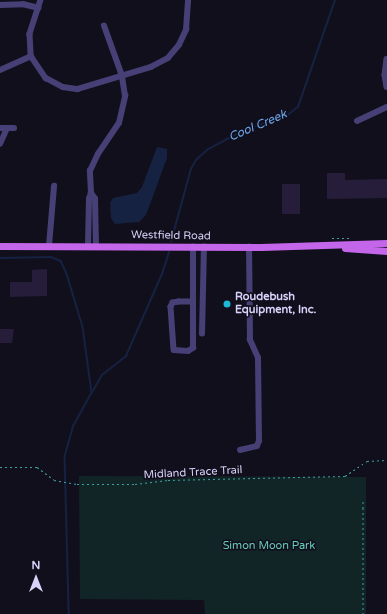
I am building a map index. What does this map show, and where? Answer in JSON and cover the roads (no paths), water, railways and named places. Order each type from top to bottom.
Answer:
[{"type":"main road","name":"Westfield Road","points":[[0,246],[249,247],[329,246],[387,243]]},
{"type":"main road","name":"Westfield Road","points":[[329,246],[387,251]]},
{"type":"street","points":[[41,0],[30,34],[31,56],[40,72],[63,87],[84,88],[160,63],[174,52],[186,30],[188,0]]},
{"type":"street","points":[[0,5],[23,4],[38,8]]},
{"type":"street","points":[[92,246],[88,199],[91,193],[92,164],[119,123],[123,110],[125,89],[122,76],[104,26]]},
{"type":"street","points":[[0,70],[31,56]]},
{"type":"street","points":[[387,59],[385,75],[387,87]]},
{"type":"street","points":[[357,122],[387,107]]},
{"type":"street","points":[[0,128],[14,128]]},
{"type":"street","points":[[0,144],[7,128]]},
{"type":"street","points":[[49,246],[50,207],[54,186]]},
{"type":"street","points":[[193,247],[193,302],[193,348],[188,351],[174,350],[171,307],[173,303],[193,302]]},
{"type":"street","points":[[202,334],[204,247]]},
{"type":"street","points":[[240,450],[257,446],[260,441],[258,358],[250,340],[249,247]]},
{"type":"water","points":[[157,147],[167,149],[167,158],[146,215],[139,222],[115,224],[111,218],[110,203],[113,198],[137,193],[142,187]]},
{"type":"waterway","name":"Cool Creek","points":[[171,242],[191,169],[196,160],[207,150],[246,129],[285,117],[298,107],[335,0]]},
{"type":"waterway","name":"Cool Creek","points":[[93,391],[102,375],[126,356],[162,274],[169,252]]},
{"type":"waterway","points":[[0,258],[51,257],[61,261],[67,274],[83,327],[92,393],[74,425],[65,456],[69,614]]},
{"type":"place","name":"Roudebush Equipment, Inc.","points":[[227,304]]},
{"type":"park label","name":"Simon Moon Park","points":[[269,546]]}]
